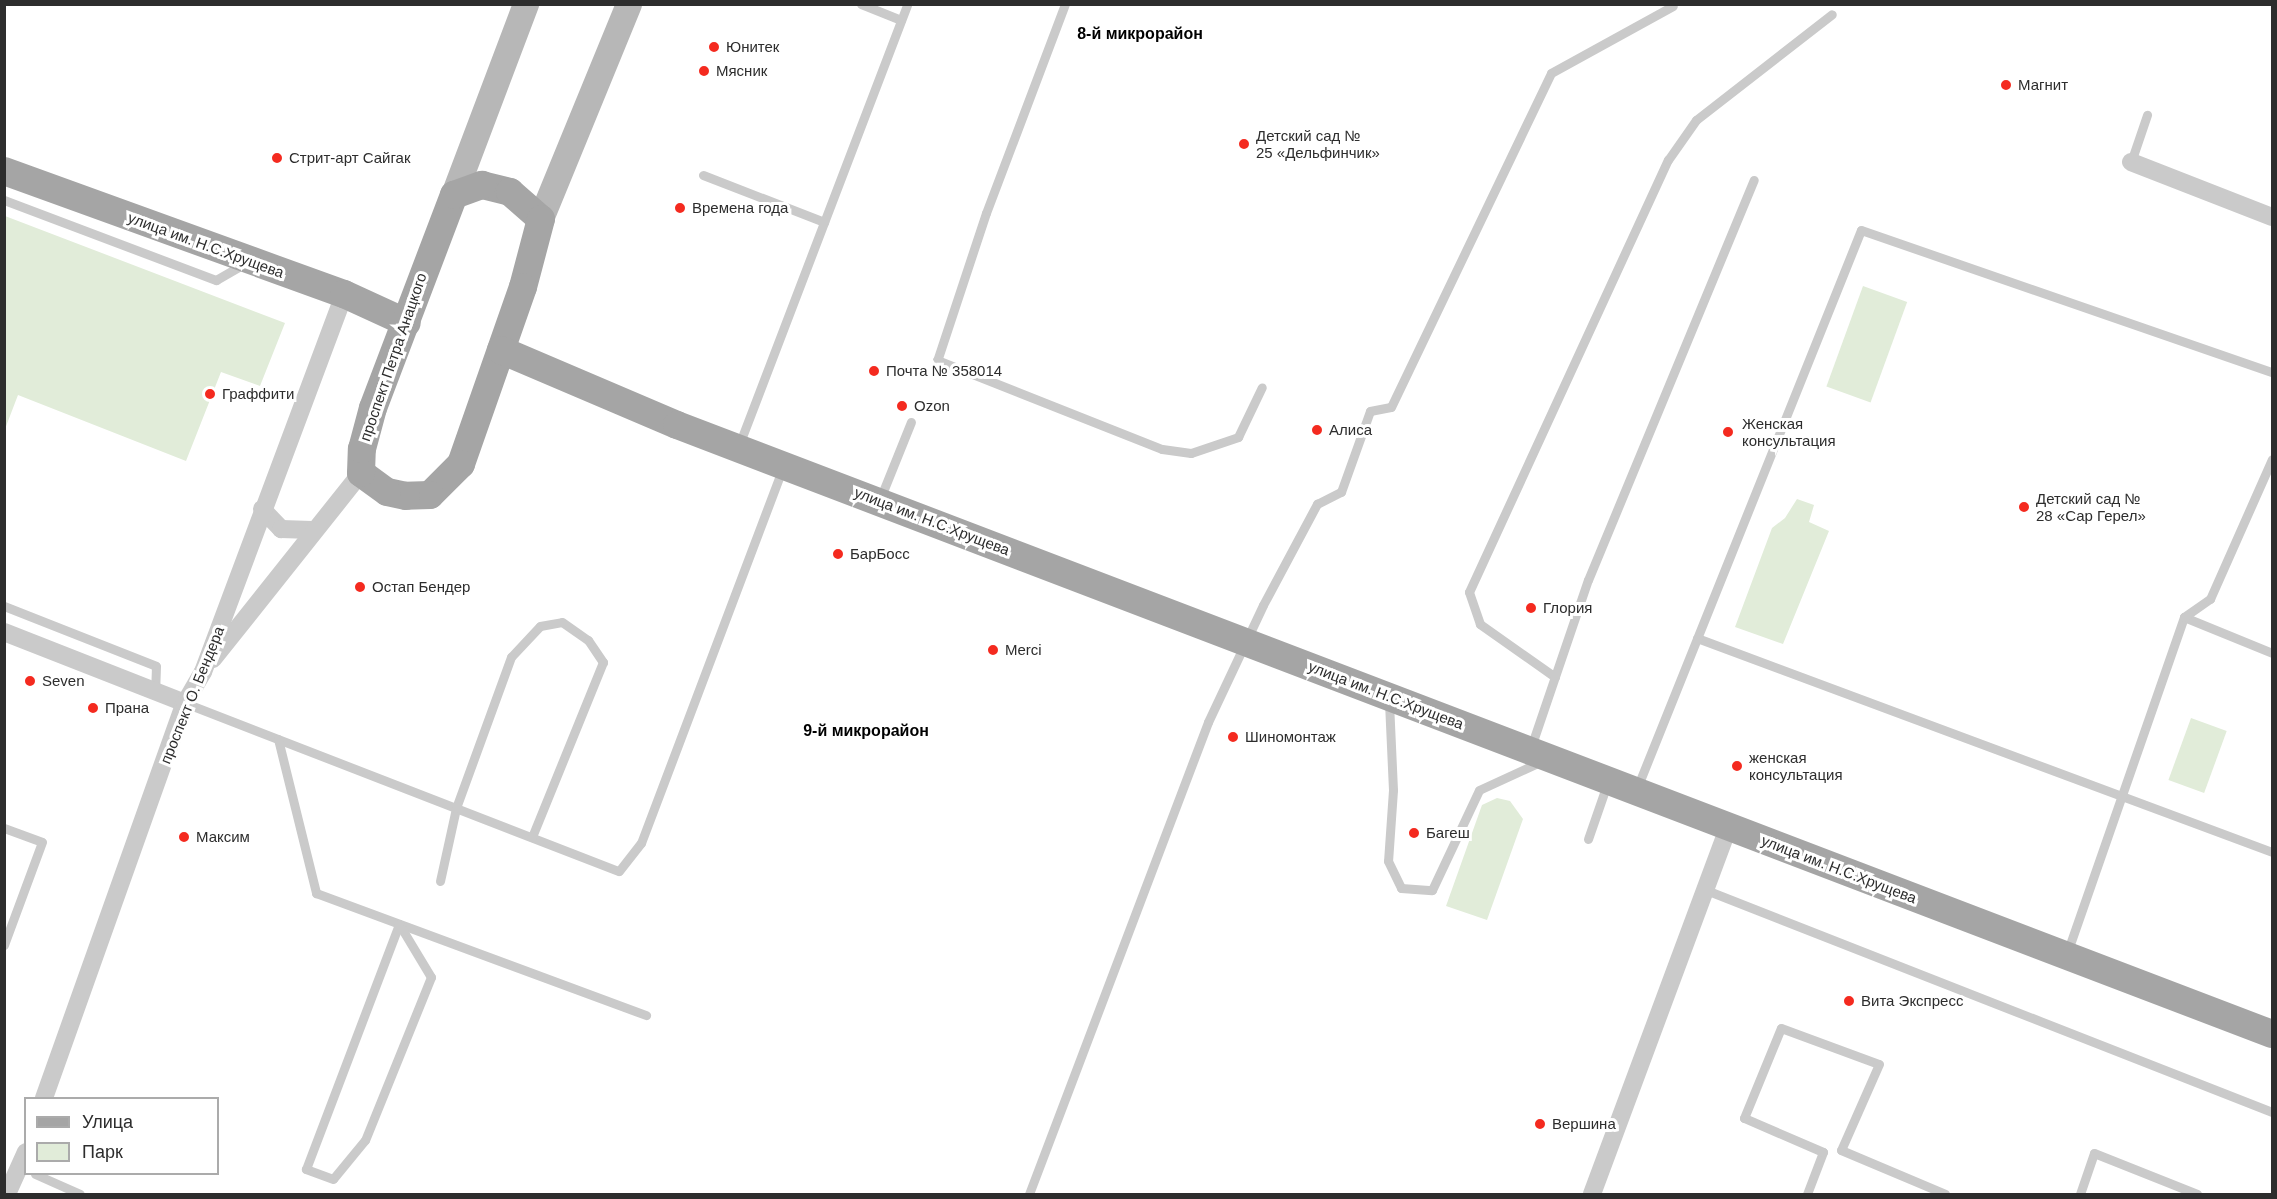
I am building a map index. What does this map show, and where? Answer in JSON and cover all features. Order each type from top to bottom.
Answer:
[{"type":"main road","name":"проспект Петра Анацкого","points":[[361,473],[362,448],[373,408],[407,323],[427,259],[454,195],[526,4]]},
{"type":"main road","points":[[361,473],[387,492],[406,496],[430,495],[461,464],[501,350],[541,219],[629,4]]},
{"type":"main road","name":"улица им. Н.С.Хрущева","points":[[4,171],[344,294],[407,323]]},
{"type":"main road","points":[[454,195],[482,185],[510,192],[541,219]]},
{"type":"main road","name":"улица им. Н.С.Хрущева","points":[[501,350],[784,465],[2272,1034]]},
{"type":"street","points":[[2131,162],[2272,217]]},
{"type":"street","name":"проспект О. Бендера","points":[[45,1097],[185,703],[203,672],[261,509],[344,294]]},
{"type":"street","points":[[203,672],[312,530],[361,473]]},
{"type":"street","points":[[261,509],[281,529],[312,530]]},
{"type":"street","points":[[4,632],[185,703]]},
{"type":"street","points":[[1595,1194],[1729,826]]},
{"type":"street","points":[[7,1194],[24,1169]]},
{"type":"lane","points":[[861,4],[902,20]]},
{"type":"lane","points":[[738,447],[907,4]]},
{"type":"lane","points":[[1065,4],[986,213],[936,362],[1162,449],[1191,453],[1238,437],[1262,387]]},
{"type":"lane","points":[[1029,1194],[1208,722],[1317,504],[1341,492],[1370,411],[1391,407],[1551,74],[1673,6]]},
{"type":"lane","points":[[1555,677],[1480,624],[1469,592],[1668,160],[1696,120],[1832,15]]},
{"type":"lane","points":[[2131,162],[2147,115]]},
{"type":"lane","points":[[704,175],[824,222]]},
{"type":"lane","points":[[1389,696],[1393,790],[1388,861],[1401,888],[1432,890],[1479,790],[1540,754],[1555,677],[1588,580],[1754,180]]},
{"type":"lane","points":[[4,200],[216,280],[250,260]]},
{"type":"lane","points":[[1636,790],[1861,230],[2272,372]]},
{"type":"lane","points":[[879,501],[911,422]]},
{"type":"lane","points":[[185,703],[619,871],[641,843],[784,465]]},
{"type":"lane","points":[[2066,956],[2123,798],[2184,617],[2210,599],[2271,465]]},
{"type":"lane","points":[[4,606],[156,666],[155,691]]},
{"type":"lane","points":[[2184,617],[2272,653]]},
{"type":"lane","points":[[440,881],[456,808],[511,657],[540,626],[562,622],[588,640],[603,662],[532,837]]},
{"type":"lane","points":[[1697,638],[2272,852]]},
{"type":"lane","points":[[278,739],[316,893],[646,1015]]},
{"type":"lane","points":[[1588,839],[1608,781]]},
{"type":"lane","points":[[4,828],[42,842],[4,945]]},
{"type":"lane","points":[[1706,890],[2272,1112]]},
{"type":"lane","points":[[399,924],[431,977],[364,1140],[333,1179],[306,1169],[399,924]]},
{"type":"lane","points":[[1841,1150],[1879,1064],[1781,1028],[1744,1118],[1823,1152],[1841,1150],[1945,1194]]},
{"type":"lane","points":[[1807,1194],[1823,1152]]},
{"type":"lane","points":[[2080,1194],[2094,1153],[2197,1194]]},
{"type":"lane","points":[[45,1175],[80,1194]]},
{"type":"green space","points":[[5,216],[285,323],[260,386],[221,372],[186,461],[18,395],[5,429]]},
{"type":"green space","points":[[1863,286],[1907,302],[1871,403],[1826,387]]},
{"type":"green space","points":[[1797,499],[1814,505],[1809,522],[1829,531],[1783,644],[1735,627],[1772,528],[1785,518]]},
{"type":"green space","points":[[2191,718],[2227,731],[2204,793],[2168,780]]},
{"type":"green space","points":[[1497,798],[1510,801],[1523,819],[1487,920],[1446,906],[1482,805]]},
{"type":"place","name":"Юнитек","points":[[714,47]]},
{"type":"place","name":"Мясник","points":[[704,71]]},
{"type":"place","name":"Магнит","points":[[2006,85]]},
{"type":"place","name":"Детский сад № 25 «Дельфинчик»","points":[[1244,144]]},
{"type":"place","name":"Стрит-арт Сайгак","points":[[277,158]]},
{"type":"place","name":"Времена года","points":[[680,208]]},
{"type":"place","name":"Почта № 358014","points":[[874,371]]},
{"type":"place","name":"Граффити","points":[[210,394]]},
{"type":"place","name":"Ozon","points":[[902,406]]},
{"type":"place","name":"Алиса","points":[[1317,430]]},
{"type":"place","name":"Женская консультация","points":[[1728,432]]},
{"type":"place","name":"Детский сад № 28 «Сар Герел»","points":[[2024,507]]},
{"type":"place","name":"БарБосс","points":[[838,554]]},
{"type":"place","name":"Остап Бендер","points":[[360,587]]},
{"type":"place","name":"Глория","points":[[1531,608]]},
{"type":"place","name":"Merci","points":[[993,650]]},
{"type":"place","name":"Seven","points":[[30,681]]},
{"type":"place","name":"Прана","points":[[93,708]]},
{"type":"place","name":"Шиномонтаж","points":[[1233,737]]},
{"type":"place","name":"женская консультация","points":[[1737,766]]},
{"type":"place","name":"Багеш","points":[[1414,833]]},
{"type":"place","name":"Максим","points":[[184,837]]},
{"type":"place","name":"Вита Экспресс","points":[[1849,1001]]},
{"type":"place","name":"Вершина","points":[[1540,1124]]},
{"type":"district","name":"8-й микрорайон","points":[[1140,34]]},
{"type":"district","name":"9-й микрорайон","points":[[866,731]]}]
